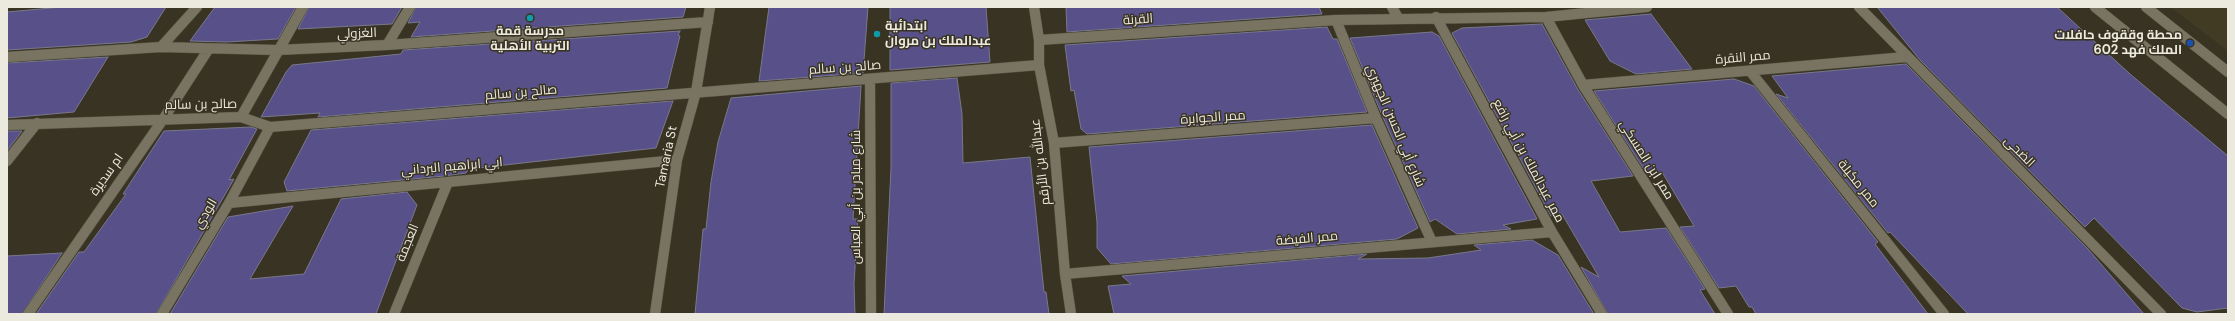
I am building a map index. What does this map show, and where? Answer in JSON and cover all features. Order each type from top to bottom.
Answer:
[{"type":"street","points":[[161,47],[197,7]]},
{"type":"street","points":[[241,117],[277,50],[303,7]]},
{"type":"street","points":[[387,45],[410,7]]},
{"type":"street","name":"Tamaria St","points":[[655,314],[677,160],[696,92],[710,7]]},
{"type":"street","name":"عبدالله بن الأرقم","points":[[1034,7],[1039,40],[1039,65],[1054,143],[1065,274],[1071,314]]},
{"type":"street","points":[[1392,7],[1398,18]]},
{"type":"street","name":"القرنة","points":[[1039,40],[1336,20],[1436,17],[1546,17],[1591,9],[1647,7]]},
{"type":"street","name":"الضحى","points":[[1859,7],[1906,57],[2161,314]]},
{"type":"street","points":[[2095,7],[2228,114]]},
{"type":"street","points":[[2146,7],[2228,72]]},
{"type":"street","name":"ممر عبدالملك بن أبي رافع","points":[[1436,17],[1552,232],[1602,314]]},
{"type":"street","name":"ممر ابن المسكي","points":[[1546,17],[1583,85],[1728,314]]},
{"type":"street","name":"شارع أبي الحسن الجهيري","points":[[1336,20],[1376,118],[1432,242]]},
{"type":"street","name":"الغزولي","points":[[7,57],[161,47],[208,50],[277,50],[387,45],[708,22]]},
{"type":"street","name":"ام سديرة","points":[[28,314],[164,118],[208,50]]},
{"type":"street","name":"ممر النقرة","points":[[1583,85],[1906,57]]},
{"type":"street","name":"صالح بن سالم","points":[[7,125],[164,118],[241,117],[270,127],[1039,65]]},
{"type":"street","name":"ممر مكيلة","points":[[1750,71],[1944,314]]},
{"type":"street","name":"شارع مبادر بن أبي العباس","points":[[870,79],[871,314]]},
{"type":"street","name":"ممر الجوابرة","points":[[1054,143],[1376,118]]},
{"type":"street","points":[[7,161],[37,123]]},
{"type":"street","name":"الودي","points":[[162,314],[229,203],[270,127]]},
{"type":"street","name":"ابي ابراهيم البرداني","points":[[229,203],[677,160]]},
{"type":"street","name":"العجمة","points":[[394,314],[448,182]]},
{"type":"street","name":"ممر الفيضة","points":[[1065,274],[1552,232]]},
{"type":"shaded area","points":[[2170,7],[2228,7],[2228,51]]},
{"type":"building","points":[[62,7],[166,7],[147,37],[131,42],[7,50],[7,12]]},
{"type":"building","points":[[215,7],[296,7],[278,39],[226,42],[190,41]]},
{"type":"building","points":[[309,7],[402,7],[392,24],[298,29]]},
{"type":"building","points":[[416,7],[686,7],[683,17],[411,37],[420,22],[408,23]]},
{"type":"building","points":[[769,7],[868,7],[863,73],[759,81]]},
{"type":"building","points":[[890,7],[986,7],[990,62],[890,70]]},
{"type":"building","points":[[1066,7],[1319,7],[1322,14],[1067,32]]},
{"type":"building","points":[[1877,7],[2057,7],[2130,74],[2228,156],[2228,308],[2197,312],[2182,308],[2094,218],[2085,227],[1920,60]]},
{"type":"building","points":[[1651,14],[1692,69],[1636,74],[1610,61],[1585,20]]},
{"type":"building","points":[[1542,24],[1577,88],[1633,176],[1591,181],[1620,232],[1666,228],[1705,289],[1700,290],[1715,314],[1608,314],[1581,267],[1599,277],[1562,214],[1551,216],[1452,33],[1462,28]]},
{"type":"building","points":[[1327,27],[1333,39],[1337,39],[1367,112],[1087,134],[1081,129],[1074,90],[1071,91],[1065,45]]},
{"type":"building","points":[[680,31],[667,88],[318,117],[320,113],[261,117],[286,72],[292,65],[401,54],[403,50]]},
{"type":"building","points":[[1432,32],[1439,36],[1537,219],[1503,225],[1511,229],[1457,234],[1435,219],[1430,222],[1382,115],[1350,38]]},
{"type":"building","points":[[108,57],[74,112],[7,118],[7,63]]},
{"type":"building","points":[[1906,64],[2088,249],[2144,314],[1968,314],[1890,232],[1888,233],[1776,94],[1788,98],[1772,76]]},
{"type":"building","points":[[957,78],[962,114],[963,163],[1030,157],[1044,292],[1046,292],[1049,314],[884,314],[891,168],[891,83]]},
{"type":"building","points":[[1734,79],[1754,86],[1878,242],[1875,244],[1928,314],[1756,314],[1752,307],[1749,307],[1736,286],[1719,288],[1680,227],[1694,226],[1662,172],[1647,174],[1594,91]]},
{"type":"building","points":[[861,86],[853,219],[858,219],[854,284],[855,314],[695,314],[703,229],[706,229],[711,182],[718,142],[731,98]]},
{"type":"building","points":[[673,101],[656,148],[469,169],[466,173],[444,176],[287,191],[284,182],[311,130]]},
{"type":"building","points":[[1372,125],[1418,228],[1397,239],[1111,264],[1097,248],[1097,222],[1089,147]]},
{"type":"building","points":[[251,127],[257,129],[229,180],[234,179],[156,314],[36,314],[79,252],[84,252],[126,194],[123,194],[164,131]]},
{"type":"building","points":[[7,131],[22,131],[7,151]]},
{"type":"building","points":[[407,192],[417,205],[376,314],[170,314],[228,217],[293,206],[250,279],[304,274],[341,199]]},
{"type":"building","points":[[1532,240],[1558,255],[1594,314],[1114,314],[1108,286],[1131,284],[1122,276],[1367,254],[1358,259],[1428,258],[1481,250],[1474,245]]},
{"type":"building","points":[[62,253],[22,314],[7,314],[7,256]]},
{"type":"place","name":"مدرسة قمة التربية الأهلية","points":[[530,18]]},
{"type":"place","name":"ابتدائية عبدالملك بن مروان","points":[[877,34]]},
{"type":"place","name":"محطة وققوف حافلات الملك فهد 602","points":[[2190,43]]}]
